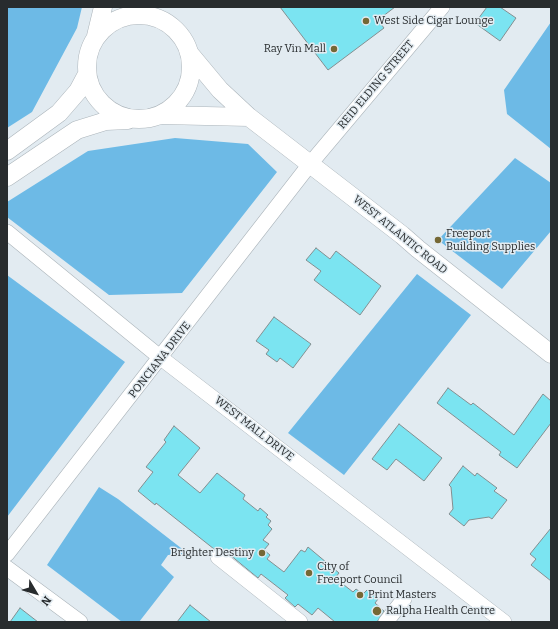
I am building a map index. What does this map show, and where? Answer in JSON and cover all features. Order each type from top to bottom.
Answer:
[{"type":"main road","points":[[96,36],[103,7]]},
{"type":"main road","points":[[130,119],[115,114],[102,105],[92,92],[86,76],[86,62],[89,48],[96,36],[109,23],[126,16],[158,13],[179,34],[190,54],[191,69],[189,83],[183,96],[174,107],[162,115]]},
{"type":"main road","name":"WEST ATLANTIC ROAD","points":[[190,54],[220,90],[249,117],[551,354]]},
{"type":"main road","points":[[7,152],[58,113],[78,91],[86,76]]},
{"type":"main road","points":[[7,177],[77,130],[106,121],[146,119],[162,115],[249,117]]},
{"type":"street","name":"REID ELDING STREET","points":[[310,164],[442,7]]},
{"type":"street","name":"PONCIANA DRIVE","points":[[7,554],[161,358],[310,164]]},
{"type":"street","name":"WEST MALL DRIVE","points":[[7,232],[161,358],[504,622]]},
{"type":"street","points":[[218,557],[300,622]]},
{"type":"street","points":[[7,568],[80,622]]},
{"type":"street","points":[[386,622],[404,599]]},
{"type":"shaded area","points":[[7,7],[82,7],[77,28],[32,112],[7,128]]},
{"type":"shaded area","points":[[551,22],[551,149],[507,114],[504,90]]},
{"type":"shaded area","points":[[175,138],[248,144],[277,172],[182,293],[109,295],[7,217],[7,202],[88,151]]},
{"type":"shaded area","points":[[515,158],[551,183],[551,231],[502,289],[438,240]]},
{"type":"shaded area","points":[[417,274],[471,315],[344,475],[288,433]]},
{"type":"shaded area","points":[[7,275],[125,362],[7,517]]},
{"type":"shaded area","points":[[99,487],[118,499],[190,555],[168,555],[161,565],[174,577],[139,622],[122,622],[47,565]]},
{"type":"building","name":"Ray Vin Mall","points":[[280,7],[395,7],[378,20],[384,28],[328,70]]},
{"type":"building","points":[[487,7],[500,7],[516,18],[500,41],[475,23]]},
{"type":"building","points":[[316,248],[330,259],[336,251],[381,286],[360,315],[314,280],[321,271],[306,260]]},
{"type":"building","points":[[274,317],[311,344],[293,368],[280,358],[277,362],[266,354],[269,350],[256,341]]},
{"type":"building","points":[[448,388],[471,405],[473,403],[514,435],[543,394],[551,401],[551,423],[517,468],[499,455],[501,452],[437,403]]},
{"type":"building","points":[[399,424],[442,458],[424,481],[396,459],[387,470],[372,459]]},
{"type":"building","points":[[174,426],[200,448],[178,475],[200,493],[217,473],[245,495],[243,499],[258,511],[260,508],[268,515],[266,517],[271,521],[268,525],[272,529],[263,540],[269,544],[264,550],[270,555],[267,559],[284,572],[301,550],[305,552],[308,547],[339,573],[335,578],[353,592],[356,589],[363,594],[367,590],[378,599],[375,603],[384,611],[377,622],[335,622],[318,608],[312,615],[298,604],[295,607],[285,598],[288,595],[261,574],[258,578],[224,550],[214,549],[156,503],[155,505],[138,491],[153,472],[146,467],[166,442],[164,440]]},
{"type":"building","points":[[463,466],[475,476],[477,473],[497,488],[494,491],[507,500],[492,519],[489,517],[469,520],[464,526],[449,514],[453,509],[451,487],[449,485]]},
{"type":"building","points":[[551,528],[551,581],[531,565],[536,559],[530,554]]},
{"type":"building","points":[[190,605],[211,622],[177,622]]},
{"type":"building","points":[[20,608],[38,622],[10,622]]},
{"type":"place","name":"West Side Cigar Lounge","points":[[366,21]]},
{"type":"place","name":"Ray Vin Mall","points":[[334,49]]},
{"type":"place","name":"Freeport Building Supplies","points":[[438,240]]},
{"type":"place","name":"Brighter Destiny","points":[[262,553]]},
{"type":"place","name":"City of Freeport Council","points":[[309,573]]},
{"type":"place","name":"Print Masters","points":[[360,595]]},
{"type":"place","name":"Ralpha Health Centre","points":[[377,611]]}]
